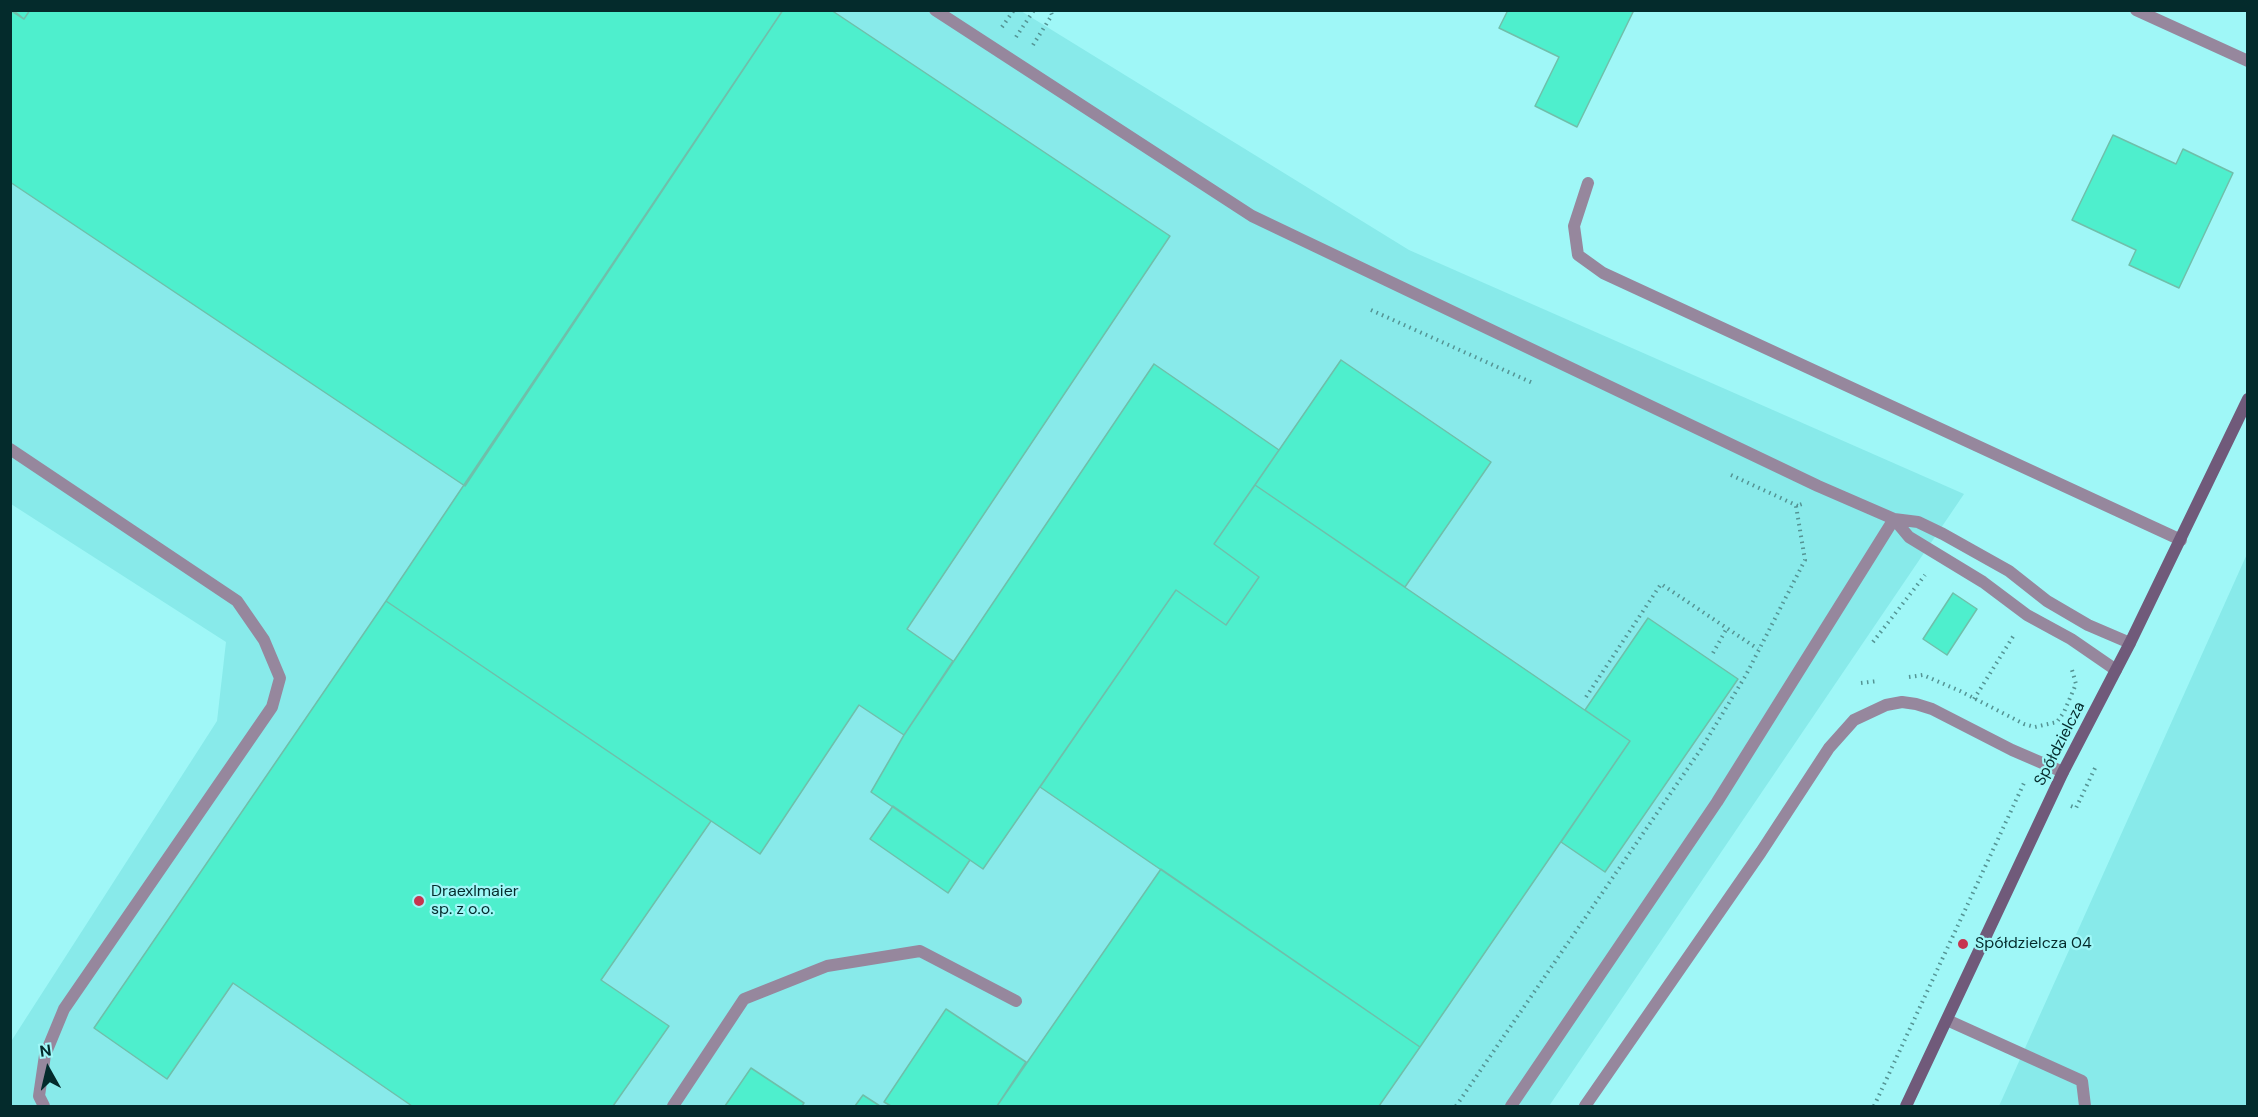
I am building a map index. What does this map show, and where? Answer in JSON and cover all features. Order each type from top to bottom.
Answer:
[{"type":"street","name":"Spółdzielcza","points":[[1906,1107],[2063,772],[2181,540],[2247,399]]},
{"type":"lane","points":[[934,10],[1252,216],[1818,486],[1894,519],[1918,522],[1943,534],[2009,571],[2047,601],[2088,625],[2130,643]]},
{"type":"lane","points":[[2136,10],[2247,61]]},
{"type":"lane","points":[[1588,183],[1574,226],[1578,255],[1603,273],[2181,540]]},
{"type":"lane","points":[[10,449],[237,601],[264,640],[280,678],[272,707],[64,1009],[45,1055],[39,1096],[44,1107]]},
{"type":"lane","points":[[1894,519],[1909,537],[1983,582],[2027,615],[2071,639],[2116,670]]},
{"type":"lane","points":[[1511,1107],[1717,802],[1894,519]]},
{"type":"lane","points":[[1585,1107],[1761,852],[1829,748],[1854,720],[1886,705],[1902,702],[1916,705],[1932,709],[2012,750],[2063,772]]},
{"type":"lane","points":[[673,1107],[744,999],[827,966],[921,951],[1016,1001]]},
{"type":"lane","points":[[1947,1020],[2082,1082],[2085,1107]]},
{"type":"path","points":[[996,35],[1014,10]]},
{"type":"path","points":[[1010,45],[1034,10]]},
{"type":"path","points":[[1030,49],[1052,15],[1050,10]]},
{"type":"path","points":[[1371,310],[1535,384]]},
{"type":"path","points":[[1731,475],[1796,506],[1807,508]]},
{"type":"path","points":[[1796,506],[1808,501],[1818,486]]},
{"type":"path","points":[[1456,1107],[1701,749],[1758,649],[1806,560],[1796,506]]},
{"type":"path","points":[[1873,642],[1927,572],[1936,578]]},
{"type":"path","points":[[1586,697],[1661,584],[1758,649]]},
{"type":"path","points":[[1713,653],[1727,628]]},
{"type":"path","points":[[1974,699],[2018,629]]},
{"type":"path","points":[[1902,678],[1923,675],[2024,724],[2035,727],[2056,722],[2072,696],[2076,684],[2070,667]]},
{"type":"path","points":[[1861,683],[1882,680]]},
{"type":"path","points":[[1874,1107],[2024,783]]},
{"type":"shaded area","name":"Draexlmaier sp. z o.o.","points":[[11,11],[1021,11],[1409,250],[1964,494],[1549,1106],[11,1106],[10,1043],[217,721],[226,642],[11,504]]},
{"type":"shaded area","points":[[2247,554],[2247,1106],[1999,1106]]},
{"type":"building","points":[[10,10],[24,19],[30,10],[783,10],[465,486],[10,182]]},
{"type":"building","points":[[13,10],[30,10],[24,19]]},
{"type":"building","points":[[783,10],[831,10],[1170,236],[907,629],[953,661],[904,735],[859,705],[760,854],[386,601]]},
{"type":"building","points":[[1508,10],[1634,10],[1577,127],[1535,106],[1559,57],[1499,28]]},
{"type":"building","points":[[2113,135],[2176,164],[2183,149],[2233,173],[2179,288],[2129,265],[2136,250],[2072,220]]},
{"type":"building","points":[[1341,360],[1491,462],[1405,587],[1255,485]]},
{"type":"building","points":[[1154,364],[1279,450],[1214,544],[1259,577],[1226,625],[1176,590],[983,869],[871,792],[904,735]]},
{"type":"building","points":[[1255,485],[1630,741],[1420,1047],[1040,787],[1176,590],[1226,625],[1259,577],[1214,544]]},
{"type":"building","points":[[1953,593],[1977,609],[1947,655],[1923,639]]},
{"type":"building","name":"Draexlmaier sp. z o.o.","points":[[386,601],[711,821],[601,980],[669,1026],[613,1106],[412,1106],[233,983],[167,1079],[94,1028]]},
{"type":"building","points":[[1648,618],[1738,679],[1605,872],[1561,842],[1630,741],[1585,710]]},
{"type":"building","points":[[893,806],[970,860],[948,893],[870,839]]},
{"type":"building","points":[[1161,869],[1420,1047],[1379,1106],[997,1106]]},
{"type":"building","points":[[946,1009],[1026,1062],[997,1106],[891,1106],[884,1102]]},
{"type":"building","points":[[751,1068],[804,1103],[802,1106],[725,1106]]},
{"type":"building","points":[[863,1095],[880,1106],[855,1106]]},
{"type":"place","name":"Draexlmaier sp. z o.o.","points":[[419,901]]},
{"type":"place","name":"Spółdzielcza 04","points":[[1963,944]]}]
